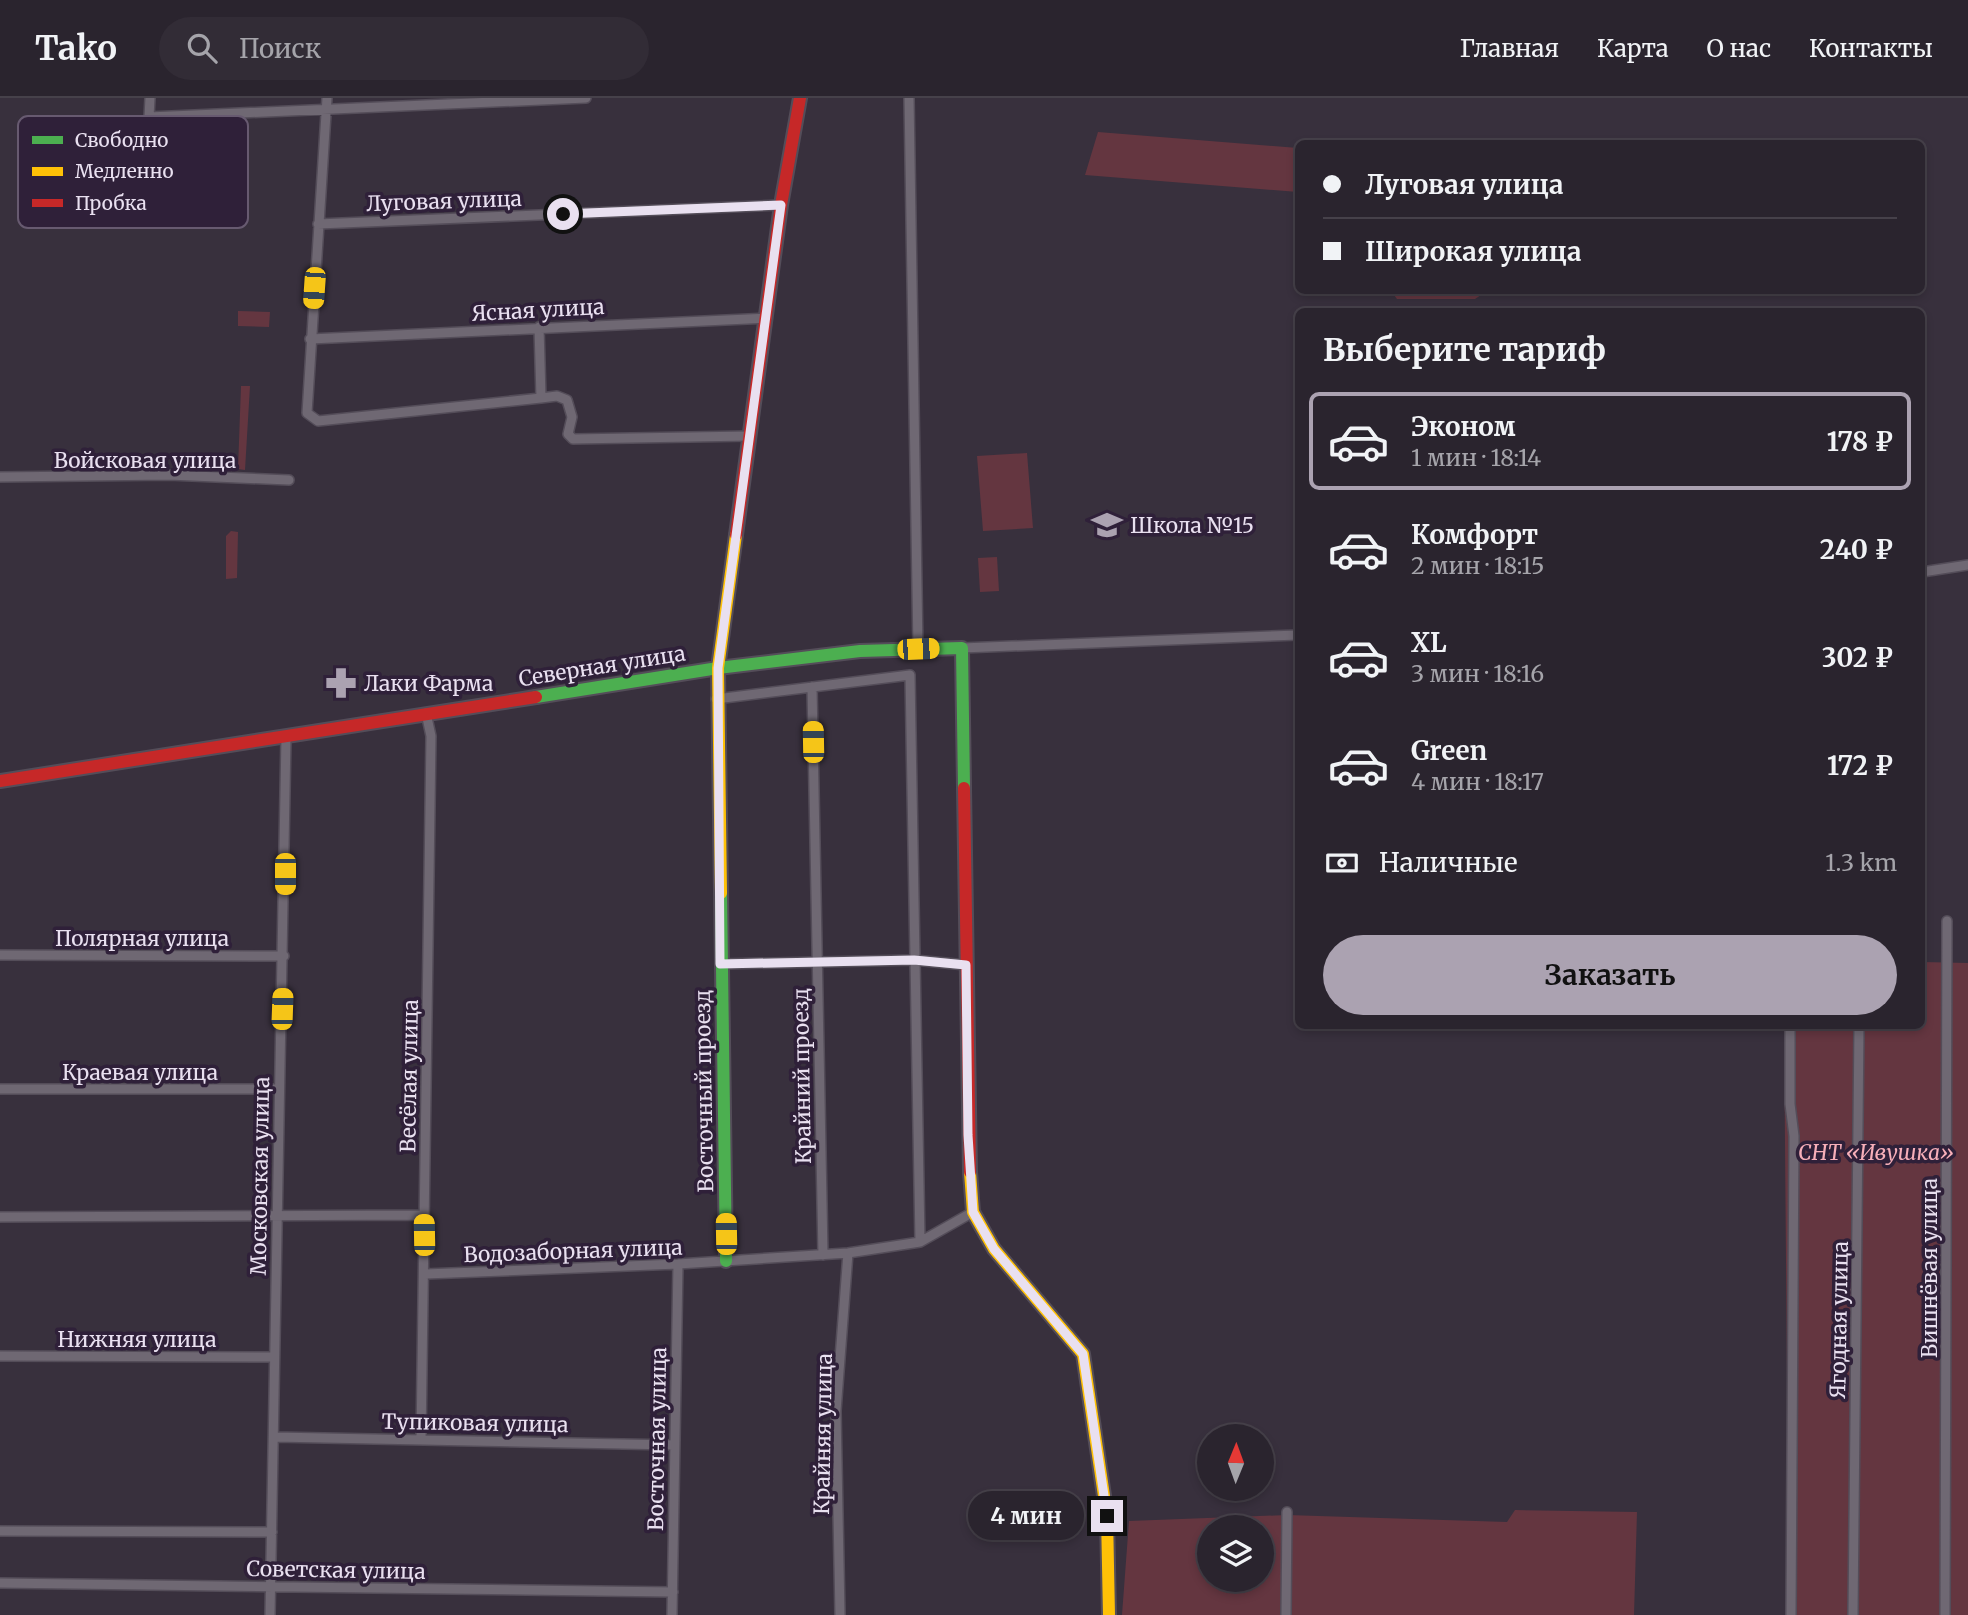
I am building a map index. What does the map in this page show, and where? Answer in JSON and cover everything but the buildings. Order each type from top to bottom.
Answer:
[{"type":"street","points":[[149,116],[150,98]]},
{"type":"street","points":[[327,98],[307,413],[318,421],[557,396],[567,400],[572,417],[568,434],[573,439],[749,436]]},
{"type":"street","points":[[178,116],[586,98]]},
{"type":"street","name":"Восточный проезд","points":[[726,1261],[716,699],[781,205],[800,98]]},
{"type":"street","points":[[909,98],[918,649]]},
{"type":"street","name":"Луговая улица","points":[[318,224],[781,205]]},
{"type":"street","name":"Ясная улица","points":[[310,339],[767,318]]},
{"type":"street","points":[[539,327],[541,398]]},
{"type":"street","name":"Войсковая улица","points":[[0,477],[203,475],[289,480]]},
{"type":"street","points":[[1925,572],[1968,565]]},
{"type":"street","points":[[1109,1615],[1107,1516],[1083,1354],[994,1249],[973,1212],[968,1135],[962,648],[1295,635]]},
{"type":"street","name":"Северная улица","points":[[0,781],[718,668],[860,651],[962,648]]},
{"type":"street","points":[[716,699],[910,676],[920,1242],[973,1212]]},
{"type":"street","name":"Крайний проезд","points":[[812,687],[823,1255]]},
{"type":"street","name":"Весёлая улица","points":[[421,1440],[431,736],[426,713]]},
{"type":"street","name":"Московская улица","points":[[270,1615],[286,737]]},
{"type":"street","name":"Вишнёвая улица","points":[[1945,1615],[1947,921]]},
{"type":"street","name":"Полярная улица","points":[[0,956],[284,956]]},
{"type":"street","points":[[720,964],[914,960],[966,965]]},
{"type":"street","points":[[1790,1029],[1790,1104],[1794,1136],[1791,1615]]},
{"type":"street","name":"Ягодная улица","points":[[1853,1615],[1859,1029]]},
{"type":"street","name":"Краевая улица","points":[[0,1089],[279,1089]]},
{"type":"street","points":[[0,1217],[424,1215]]},
{"type":"street","name":"Водозаборная улица","points":[[425,1275],[823,1255],[920,1242]]},
{"type":"street","name":"Крайняя улица","points":[[840,1615],[836,1411],[848,1253]]},
{"type":"street","name":"Восточная улица","points":[[672,1615],[678,1264]]},
{"type":"street","name":"Нижняя улица","points":[[0,1356],[274,1357]]},
{"type":"street","name":"Тупиковая улица","points":[[275,1437],[674,1445]]},
{"type":"street","points":[[1286,1615],[1287,1512]]},
{"type":"street","name":"Советская улица","points":[[0,1531],[272,1532]]},
{"type":"street","name":"Советская улица","points":[[0,1583],[673,1592]]},
{"type":"green space","points":[[1098,132],[1295,148],[1295,192],[1085,175]]},
{"type":"green space","points":[[1393,294],[1482,294],[1475,299],[1397,299]]},
{"type":"green space","points":[[238,311],[270,312],[269,327],[238,326]]},
{"type":"green space","points":[[241,386],[250,386],[245,470],[238,469]]},
{"type":"green space","points":[[1027,453],[1033,528],[983,531],[977,456]]},
{"type":"green space","points":[[231,531],[238,532],[237,578],[226,579],[226,536]]},
{"type":"green space","points":[[997,557],[999,591],[980,592],[978,558]]},
{"type":"green space","name":"СНТ «Ивушка»","points":[[1925,962],[1968,963],[1968,1615],[1789,1615],[1784,1029],[1925,1029]]},
{"type":"green space","points":[[1515,1510],[1637,1512],[1634,1615],[1122,1615],[1129,1521],[1197,1518],[1197,1592],[1274,1592],[1274,1515],[1507,1522]]},
{"type":"traffic: fast","points":[[536,697],[718,668],[860,651],[962,648],[964,788]]},
{"type":"traffic: fast","points":[[721,893],[726,1261]]},
{"type":"traffic: slow","points":[[721,893],[718,668],[736,535]]},
{"type":"traffic: slow","points":[[970,1172],[973,1212],[994,1249],[1083,1354],[1107,1516],[1109,1615]]},
{"type":"traffic: jam","points":[[736,535],[781,205],[800,98]]},
{"type":"traffic: jam","points":[[0,781],[536,697]]},
{"type":"traffic: jam","points":[[964,788],[970,1172]]},
{"type":"place","name":"Школа №15","points":[[1107,525]]},
{"type":"place","name":"Лаки Фарма","points":[[341,683]]},
{"type":"route","points":[[563,214],[781,205],[718,668],[716,699],[720,964],[914,960],[966,965],[968,1135],[973,1212],[994,1249],[1083,1354],[1107,1516]]}]
